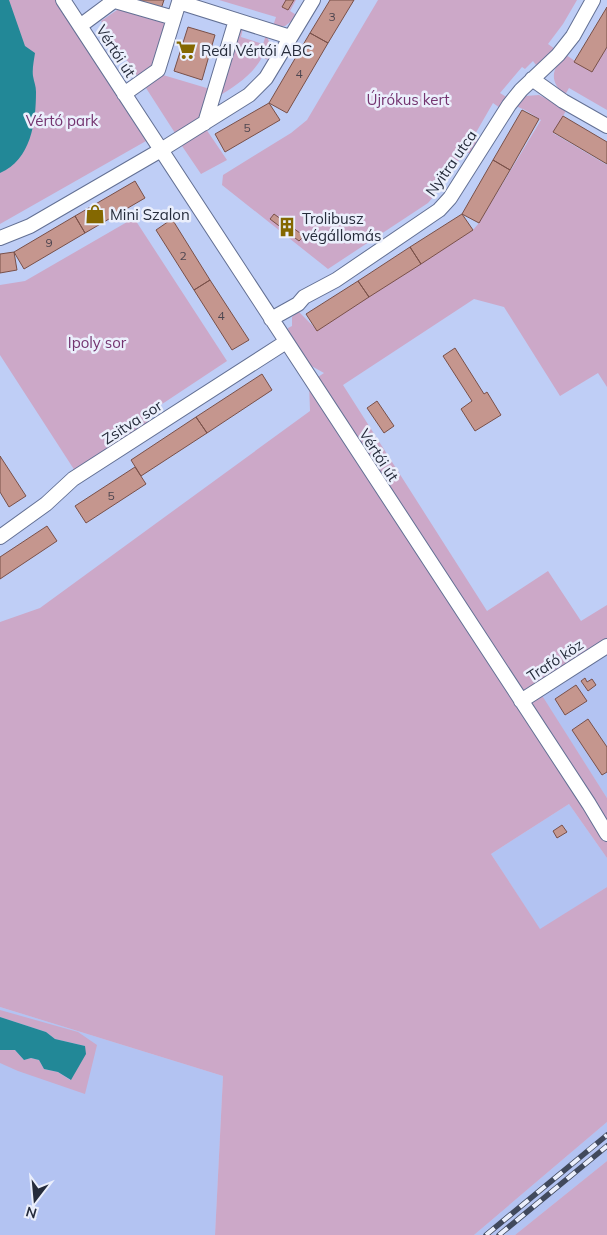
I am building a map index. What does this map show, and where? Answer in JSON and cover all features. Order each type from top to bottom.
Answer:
[{"type":"street","name":"Vértói út","points":[[63,0],[607,834]]},
{"type":"street","points":[[0,238],[30,226],[206,123],[249,94],[266,78],[313,0]]},
{"type":"street","name":"Nyitra utca","points":[[271,319],[298,304],[304,297],[336,280],[439,210],[450,198],[509,105],[521,90],[558,55],[573,36],[593,0]]},
{"type":"street","name":"Vértói út","points":[[80,26],[115,1],[174,18]]},
{"type":"street","name":"Vértói út","points":[[124,94],[158,70],[179,2],[290,37]]},
{"type":"street","points":[[206,123],[236,20]]},
{"type":"street","points":[[532,79],[563,101],[607,126]]},
{"type":"street","name":"Zsitva sor","points":[[0,537],[46,504],[74,479],[286,342]]},
{"type":"street","name":"Trafó köz","points":[[521,701],[607,646]]},
{"type":"shaded area","points":[[0,0],[9,0],[25,46],[35,53],[33,73],[36,92],[35,115],[30,139],[19,159],[0,173]]},
{"type":"shaded area","points":[[607,639],[607,798],[535,686]]},
{"type":"shaded area","points":[[569,804],[607,858],[607,887],[540,930],[491,854]]},
{"type":"shaded area","points":[[0,1007],[223,1076],[215,1235],[0,1235]]},
{"type":"shaded area","points":[[0,1017],[46,1032],[55,1039],[85,1046],[86,1054],[71,1080],[58,1072],[44,1069],[39,1060],[31,1058],[24,1060],[15,1050],[0,1050]]},
{"type":"shaded area","points":[[607,1122],[607,1161],[515,1235],[474,1235]]},
{"type":"green space","name":"Vértó park","points":[[0,0],[56,0],[146,141],[0,224]]},
{"type":"green space","points":[[219,0],[296,0],[290,11],[298,16],[285,26],[273,26],[276,17]]},
{"type":"green space","name":"Újrókus kert","points":[[378,0],[577,0],[563,24],[548,44],[555,49],[551,55],[536,65],[533,61],[525,69],[522,67],[500,93],[508,98],[500,108],[493,103],[474,136],[481,141],[472,155],[465,151],[428,203],[328,269],[222,185],[223,175],[291,133],[307,120]]},
{"type":"green space","points":[[120,8],[166,22],[153,69],[139,79],[101,21]]},
{"type":"green space","points":[[243,28],[241,37],[263,44],[266,35],[273,50],[270,61],[262,57],[248,75],[217,97],[238,30]]},
{"type":"green space","points":[[607,47],[607,110],[569,88],[565,95],[554,80],[555,70],[561,60],[566,55],[592,72]]},
{"type":"green space","points":[[163,75],[210,89],[203,119],[175,133],[146,88]]},
{"type":"green space","points":[[539,95],[567,109],[553,133],[607,165],[607,387],[598,373],[560,396],[504,307],[474,299],[343,385],[487,611],[548,571],[581,621],[607,605],[607,639],[536,686],[607,798],[607,858],[569,804],[491,854],[540,929],[607,887],[607,1122],[474,1235],[215,1235],[223,1076],[0,1007],[0,622],[40,608],[310,411],[309,383],[324,373],[308,364],[289,333],[288,328],[292,326],[292,317],[298,311],[317,330],[473,230],[541,120],[516,106],[525,96]]},
{"type":"green space","points":[[206,129],[227,160],[201,174],[182,146],[185,142]]},
{"type":"green space","name":"Ipoly sor","points":[[134,218],[227,361],[144,416],[150,423],[75,471],[0,355],[0,285],[25,281]]},
{"type":"green space","points":[[0,1010],[78,1032],[97,1045],[85,1094],[0,1063],[0,1050],[15,1050],[24,1060],[31,1058],[39,1060],[44,1069],[58,1072],[70,1080],[85,1046],[55,1039],[46,1032],[0,1017]]},
{"type":"green space","points":[[607,1161],[607,1235],[515,1235]]},
{"type":"building","points":[[133,0],[164,0],[161,9]]},
{"type":"building","points":[[286,0],[294,0],[288,10],[282,7]]},
{"type":"building","points":[[330,0],[354,0],[328,43],[310,33]]},
{"type":"building","points":[[607,7],[607,47],[592,72],[574,62]]},
{"type":"building","points":[[188,27],[215,35],[202,80],[174,71]]},
{"type":"building","points":[[310,33],[328,43],[287,113],[269,103]]},
{"type":"building","points":[[269,103],[280,120],[225,152],[215,134]]},
{"type":"building","points":[[522,110],[539,119],[510,170],[493,160]]},
{"type":"building","points":[[563,116],[607,142],[607,164],[553,132]]},
{"type":"building","points":[[493,160],[510,170],[479,223],[462,214]]},
{"type":"building","points":[[135,181],[145,198],[85,233],[75,216]]},
{"type":"building","name":"Trolibusz végállomás","points":[[274,214],[304,236],[299,241],[270,219]]},
{"type":"building","points":[[462,214],[473,230],[421,264],[410,247]]},
{"type":"building","points":[[75,216],[85,233],[24,269],[14,252]]},
{"type":"building","points":[[172,219],[210,280],[194,290],[156,230]]},
{"type":"building","points":[[410,247],[421,264],[369,297],[358,281]]},
{"type":"building","points":[[14,252],[17,270],[0,273],[0,254]]},
{"type":"building","points":[[210,280],[249,340],[232,350],[194,290]]},
{"type":"building","points":[[358,281],[369,297],[317,331],[306,314]]},
{"type":"building","points":[[455,348],[484,394],[487,392],[501,415],[475,431],[461,409],[472,401],[443,356]]},
{"type":"building","points":[[262,374],[272,390],[207,433],[196,417]]},
{"type":"building","points":[[377,401],[394,426],[384,433],[367,408]]},
{"type":"building","points":[[196,417],[207,433],[141,476],[131,460]]},
{"type":"building","points":[[0,456],[26,496],[9,507],[0,492]]},
{"type":"building","points":[[135,467],[146,484],[86,523],[75,506]]},
{"type":"building","points":[[47,526],[57,541],[0,579],[0,557]]},
{"type":"building","points":[[585,678],[587,682],[592,679],[596,685],[588,691],[581,681]]},
{"type":"building","points":[[576,685],[587,701],[565,715],[555,699]]},
{"type":"building","points":[[588,719],[607,747],[607,772],[602,775],[572,730]]},
{"type":"building","points":[[562,825],[567,832],[557,838],[553,831]]},
{"type":"railway","points":[[486,1235],[607,1135]]},
{"type":"railway","points":[[499,1235],[607,1146]]},
{"type":"place","name":"Reál Vértói ABC","points":[[186,50]]},
{"type":"place","name":"Mini Szalon","points":[[95,214]]},
{"type":"place","name":"Trolibusz végállomás","points":[[287,227]]}]
